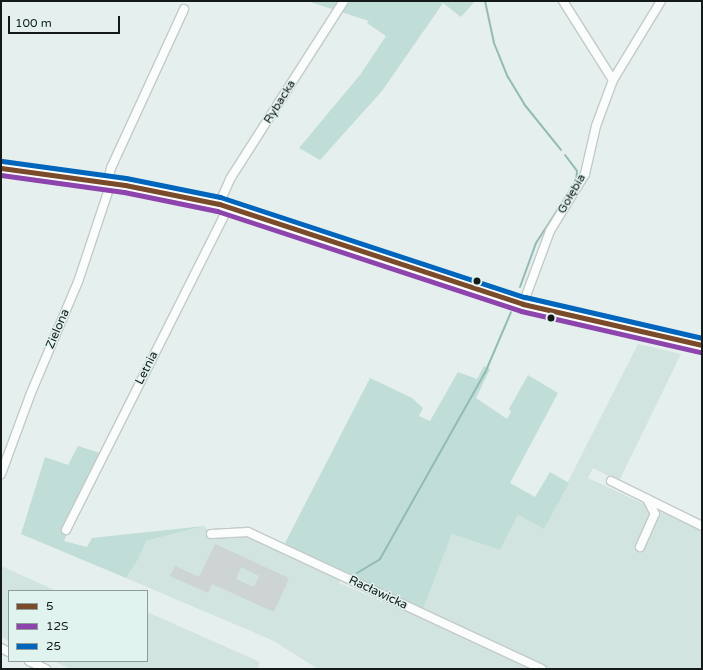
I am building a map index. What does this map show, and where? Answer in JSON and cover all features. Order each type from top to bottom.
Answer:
[{"type":"street","name":"Rybacka","points":[[224,205],[230,179],[344,1]]},
{"type":"street","points":[[563,1],[613,80]]},
{"type":"street","name":"Gołębia","points":[[523,304],[550,231],[585,174],[596,126],[613,80],[661,1]]},
{"type":"street","name":"Zielona","points":[[1,474],[31,393],[78,282],[109,183],[110,168],[184,9]]},
{"type":"street","points":[[1,168],[109,183],[224,205],[523,304],[701,342]]},
{"type":"street","name":"Letnia","points":[[66,530],[224,205]]},
{"type":"street","points":[[611,481],[702,526]]},
{"type":"street","points":[[640,547],[655,514],[647,499]]},
{"type":"street","name":"Racławicka","points":[[211,534],[248,532],[542,669]]},
{"type":"street","points":[[31,662],[46,669]]},
{"type":"shaded area","points":[[638,344],[681,354],[619,481],[593,468],[588,478],[702,531],[702,669],[318,669],[274,641],[126,578],[139,558],[146,541],[204,526],[214,536],[245,535],[341,580],[339,583],[420,617],[452,534],[500,550],[518,515],[544,529]]},
{"type":"shaded area","points":[[1,566],[55,590],[8,590],[8,640],[1,637]]},
{"type":"shaded area","points":[[148,612],[260,662],[257,669],[71,669],[55,662],[148,662]]},
{"type":"green space","points":[[307,1],[475,1],[461,17],[443,3],[382,91],[320,160],[299,148],[360,75],[386,36],[367,23],[369,21]]},
{"type":"green space","points":[[484,366],[490,369],[476,398],[507,419],[511,412],[509,409],[528,375],[558,393],[510,483],[535,497],[550,472],[569,483],[544,529],[518,515],[500,550],[452,534],[423,609],[284,545],[370,378],[412,398],[423,408],[419,416],[430,421],[458,372],[477,379]]},
{"type":"green space","points":[[78,446],[100,453],[64,541],[87,547],[92,538],[204,526],[146,541],[139,558],[126,578],[21,534],[45,457],[68,465]]},
{"type":"building","points":[[215,544],[289,578],[274,612],[212,584],[208,593],[170,576],[175,566],[199,577]],"holes":[[[241,567],[259,576],[254,587],[236,579]]]},
{"type":"waterway","points":[[485,1],[494,43],[508,77],[524,104],[561,150]]},
{"type":"waterway","points":[[565,155],[577,171],[576,182]]},
{"type":"waterway","points":[[520,287],[536,243],[573,186]]},
{"type":"waterway","points":[[357,573],[380,559],[485,373],[511,312]]},
{"type":"transit line","name":"25","points":[[2,161],[126,178],[220,197],[525,297],[702,338]]},
{"type":"transit line","name":"5","points":[[1,168],[125,185],[219,204],[523,304],[702,345]]},
{"type":"transit line","name":"12S","points":[[1,175],[124,192],[217,211],[521,311],[700,352]]}]
